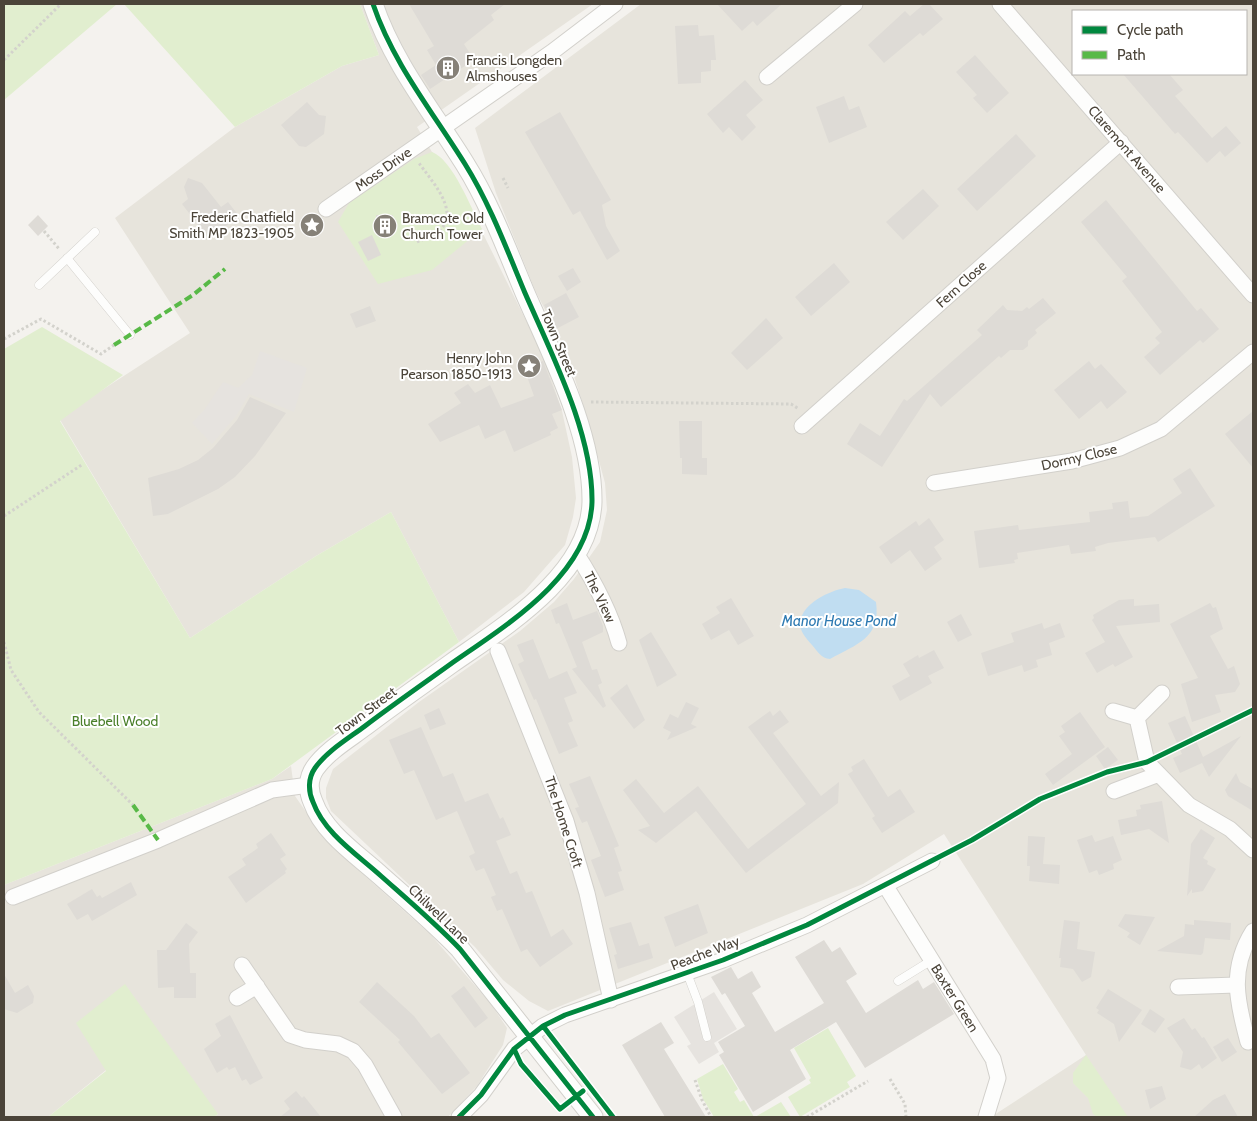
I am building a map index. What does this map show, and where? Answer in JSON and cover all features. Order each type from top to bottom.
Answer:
[{"type":"street","name":"Town Street","points":[[310,782],[314,769],[326,756],[401,699],[523,612],[546,590],[576,553],[587,528],[592,505],[591,479],[586,453],[574,414],[553,355],[489,208],[464,162],[441,130],[400,62],[373,4]]},
{"type":"street","name":"Moss Drive","points":[[326,209],[441,130],[615,4]]},
{"type":"street","points":[[766,77],[855,4]]},
{"type":"street","name":"Claremont Avenue","points":[[1000,4],[1253,295]]},
{"type":"street","name":"Fern Close","points":[[807,421],[1121,142]]},
{"type":"street","name":"Dormy Close","points":[[934,483],[1072,461],[1120,448],[1161,429],[1253,352]]},
{"type":"street","name":"The View","points":[[576,553],[592,578],[608,612],[619,643]]},
{"type":"street","name":"The Home Croft","points":[[498,651],[566,820],[587,893],[611,1000]]},
{"type":"street","points":[[1137,718],[1162,693]]},
{"type":"street","points":[[1112,710],[1137,718]]},
{"type":"street","points":[[1137,718],[1147,762],[1189,805],[1230,829],[1253,850]]},
{"type":"street","points":[[1114,791],[1159,774]]},
{"type":"street","points":[[13,897],[158,840],[272,790],[310,782]]},
{"type":"street","name":"Chilwell Lane","points":[[310,782],[316,810],[338,838],[436,925],[460,949],[530,1034],[594,1117]]},
{"type":"street","name":"Peache Way","points":[[459,1117],[480,1095],[504,1060],[530,1034],[565,1016],[687,973],[807,925],[932,861]]},
{"type":"street","name":"Baxter Green","points":[[885,885],[993,1058],[997,1070],[997,1086],[986,1117]]},
{"type":"street","points":[[1248,1042],[1240,1015],[1236,985],[1244,951],[1253,931]]},
{"type":"street","points":[[242,964],[290,1035],[305,1040],[338,1044],[353,1051],[365,1065],[394,1117]]},
{"type":"street","points":[[1178,987],[1236,985]]},
{"type":"street","points":[[237,998],[257,986]]},
{"type":"lane","points":[[39,285],[64,256],[95,232]]},
{"type":"lane","points":[[64,256],[130,335]]},
{"type":"lane","points":[[898,981],[932,960]]},
{"type":"lane","points":[[687,973],[698,1002],[707,1037]]},
{"type":"path","points":[[4,60],[61,4]]},
{"type":"path","points":[[417,242],[441,230],[445,225],[447,214],[440,194],[418,161]]},
{"type":"path","points":[[503,178],[508,188]]},
{"type":"path","points":[[44,231],[64,256]]},
{"type":"path","points":[[4,339],[40,319],[100,354],[114,345]]},
{"type":"path","points":[[589,402],[791,404],[807,421]]},
{"type":"path","points":[[4,516],[83,464]]},
{"type":"path","points":[[4,642],[12,670],[39,712],[133,805]]},
{"type":"path","points":[[890,1078],[905,1104],[906,1117]]},
{"type":"path","points":[[695,1080],[702,1100],[711,1117]]},
{"type":"path","points":[[808,1117],[868,1081]]},
{"type":"shaded area","points":[[360,4],[593,4],[417,127],[432,152],[442,159],[455,177],[544,357],[562,411],[572,457],[576,498],[573,517],[565,545],[524,592],[459,642],[391,512],[316,556],[190,638],[59,418],[190,333],[115,218],[235,127],[342,66],[379,55]]},
{"type":"shaded area","points":[[641,4],[1253,4],[1253,1117],[991,1117],[1086,1055],[944,834],[863,884],[548,1011],[529,1001],[503,980],[475,947],[331,811],[326,798],[326,788],[333,769],[419,702],[520,631],[554,602],[574,579],[600,542],[607,510],[605,483],[587,417],[566,351],[535,290],[496,193],[475,128]]},
{"type":"shaded area","points":[[260,351],[307,368],[294,412],[249,394],[236,416],[212,444],[192,423],[205,409],[223,382],[238,388],[252,375]]},
{"type":"shaded area","points":[[291,766],[295,796],[327,842],[431,935],[491,1004],[507,1028],[503,1045],[477,1086],[448,1117],[214,1117],[218,1114],[106,1070],[48,1117],[4,1117],[4,885],[272,779]]},
{"type":"shaded area","points":[[714,992],[737,1029],[714,1043],[719,1052],[699,1064],[687,1046],[691,1044],[674,1017]]},
{"type":"green space","points":[[4,4],[117,4],[4,100]]},
{"type":"green space","points":[[124,4],[360,4],[379,55],[342,66],[235,127]]},
{"type":"green space","points":[[432,152],[447,164],[454,174],[482,229],[432,270],[378,284],[338,222],[349,203],[414,159]]},
{"type":"green space","name":"Bluebell Wood","points":[[42,327],[123,375],[60,421],[190,638],[316,556],[391,512],[459,642],[272,779],[4,885],[4,349]]},
{"type":"green space","points":[[125,984],[218,1114],[214,1117],[48,1117],[106,1071],[76,1023]]},
{"type":"green space","points":[[828,1028],[856,1076],[847,1082],[850,1087],[800,1117],[788,1097],[811,1083],[809,1080],[811,1078],[794,1048]]},
{"type":"green space","points":[[1086,1055],[1128,1117],[1097,1117],[1093,1114],[1088,1098],[1073,1083],[1073,1073]]},
{"type":"green space","points":[[723,1064],[738,1089],[734,1092],[740,1102],[744,1100],[754,1117],[714,1117],[703,1099],[697,1079]]},
{"type":"green space","points":[[781,1102],[791,1117],[755,1117]]},
{"type":"water","name":"Manor House Pond","points":[[845,588],[859,590],[876,602],[877,614],[875,624],[871,632],[858,644],[830,659],[820,654],[806,637],[802,632],[800,622],[802,615],[811,604],[825,595]]},
{"type":"building","points":[[409,4],[505,4],[491,15],[494,20],[464,44],[474,60],[430,89],[421,75],[436,65],[427,50],[434,46]]},
{"type":"building","points":[[717,4],[782,4],[757,26],[753,21],[742,31]]},
{"type":"building","points":[[924,4],[929,4],[943,19],[923,36],[920,33],[884,63],[868,45],[905,11],[910,16]]},
{"type":"building","points":[[698,25],[699,36],[714,35],[716,60],[711,60],[711,71],[701,72],[701,83],[678,84],[675,26]]},
{"type":"building","points":[[975,55],[1009,93],[987,113],[973,98],[977,95],[956,72]]},
{"type":"building","points":[[1124,75],[1170,75],[1183,90],[1175,96],[1212,138],[1226,126],[1241,143],[1225,157],[1220,151],[1207,163],[1178,132],[1175,134]]},
{"type":"building","points":[[745,80],[763,100],[746,115],[756,127],[742,141],[729,127],[723,133],[707,114]]},
{"type":"building","points":[[844,96],[849,110],[859,106],[867,127],[829,143],[816,107]]},
{"type":"building","points":[[307,102],[319,115],[326,116],[324,134],[306,147],[299,146],[281,125]]},
{"type":"building","points":[[560,112],[611,200],[602,205],[606,226],[620,251],[607,260],[580,211],[573,215],[525,132]]},
{"type":"building","points":[[1016,134],[1036,156],[977,211],[957,189]]},
{"type":"building","points":[[188,178],[202,183],[221,207],[228,202],[239,216],[209,239],[182,204],[188,199],[184,187]]},
{"type":"building","points":[[923,189],[939,206],[903,240],[886,222]]},
{"type":"building","points":[[1106,200],[1197,311],[1201,308],[1219,329],[1203,343],[1200,340],[1160,375],[1144,357],[1160,343],[1155,338],[1162,332],[1122,281],[1127,277],[1081,222]]},
{"type":"building","points":[[38,215],[48,226],[38,236],[28,225]]},
{"type":"building","name":"Bramcote Old Church Tower","points":[[376,215],[393,215],[393,229],[376,231]]},
{"type":"building","points":[[372,235],[381,255],[368,261],[358,242]]},
{"type":"building","points":[[834,263],[850,282],[811,316],[795,297]]},
{"type":"building","points":[[573,268],[581,282],[567,291],[558,276]]},
{"type":"building","points":[[566,293],[579,317],[556,329],[544,305]]},
{"type":"building","points":[[1043,298],[1056,313],[1035,330],[1037,333],[1028,341],[1028,346],[1023,350],[1010,350],[1001,358],[999,356],[941,407],[930,394],[882,467],[847,444],[860,423],[880,436],[904,399],[907,401],[982,335],[977,330],[1003,305],[1007,310],[1022,311],[1027,307],[1029,309]]},
{"type":"building","points":[[370,306],[376,321],[356,328],[350,314]]},
{"type":"building","points":[[766,318],[783,338],[747,370],[731,353]]},
{"type":"building","points":[[543,361],[562,410],[552,414],[558,428],[550,432],[551,435],[514,452],[505,430],[485,439],[479,425],[440,442],[428,424],[461,403],[454,393],[468,384],[475,393],[490,385],[501,408],[534,396],[524,368]]},
{"type":"building","points":[[1089,361],[1095,369],[1101,364],[1127,392],[1107,409],[1101,401],[1079,419],[1054,390]]},
{"type":"building","points":[[250,397],[286,413],[255,456],[235,477],[218,489],[168,514],[153,516],[148,478],[179,469],[198,460],[213,448],[237,420]]},
{"type":"building","points":[[1253,411],[1253,468],[1225,434]]},
{"type":"building","points":[[679,421],[702,421],[702,458],[707,458],[707,475],[682,474]]},
{"type":"building","points":[[1190,468],[1215,506],[1158,542],[1155,537],[1108,543],[1095,547],[1096,551],[1071,554],[1069,545],[1017,553],[1018,559],[1014,560],[1015,563],[979,568],[974,531],[1018,525],[1019,530],[1090,522],[1089,512],[1113,509],[1112,503],[1128,501],[1130,518],[1148,516],[1182,493],[1173,479]]},
{"type":"building","points":[[929,518],[944,540],[934,547],[942,559],[925,571],[910,550],[891,564],[879,547],[916,521],[919,526]]},
{"type":"building","points":[[731,598],[754,636],[738,645],[729,630],[711,640],[702,624],[720,613],[716,607]]},
{"type":"building","points":[[1134,599],[1134,606],[1159,604],[1160,622],[1116,626],[1133,657],[1115,667],[1113,664],[1097,673],[1085,653],[1105,642],[1092,620],[1094,618],[1093,615],[1119,600]]},
{"type":"building","points":[[567,603],[573,620],[597,611],[603,626],[603,632],[582,642],[592,670],[597,669],[602,683],[598,685],[606,706],[603,708],[572,669],[577,667],[559,623],[556,624],[551,610]]},
{"type":"building","points":[[1210,603],[1213,608],[1216,607],[1223,629],[1210,636],[1228,669],[1234,666],[1240,684],[1235,692],[1215,695],[1221,712],[1192,722],[1181,684],[1198,678],[1170,624]]},
{"type":"building","points":[[961,614],[972,635],[958,642],[947,622]]},
{"type":"building","points":[[1042,623],[1044,629],[1060,623],[1065,637],[1049,643],[1052,655],[1036,660],[1038,667],[1024,672],[1022,665],[988,676],[981,653],[1014,642],[1011,633]]},
{"type":"building","points":[[651,632],[677,675],[657,687],[639,640]]},
{"type":"building","points":[[533,639],[549,679],[567,671],[577,693],[564,698],[573,721],[568,723],[578,746],[559,754],[536,699],[534,700],[518,664],[524,661],[517,645]]},
{"type":"building","points":[[934,650],[944,668],[928,676],[932,683],[900,701],[892,686],[910,676],[903,664],[918,655],[919,658]]},
{"type":"building","points":[[627,684],[645,720],[634,729],[610,698]]},
{"type":"building","points":[[686,702],[699,708],[691,724],[697,727],[667,740],[671,732],[663,728],[670,714],[678,718]]},
{"type":"building","points":[[439,708],[446,724],[430,730],[424,715]]},
{"type":"building","points":[[780,710],[789,722],[773,733],[821,796],[839,782],[838,803],[746,873],[696,811],[656,843],[638,830],[650,826],[623,790],[636,779],[664,813],[698,786],[748,849],[806,804],[748,727],[770,711],[773,716]]},
{"type":"building","points":[[1080,712],[1105,747],[1053,785],[1045,774],[1072,754],[1059,736],[1065,732],[1061,726]]},
{"type":"building","points":[[1185,716],[1203,757],[1241,736],[1209,777],[1202,763],[1180,773],[1173,758],[1182,754],[1168,723]]},
{"type":"building","points":[[421,727],[443,777],[453,773],[465,802],[488,793],[500,819],[503,817],[511,835],[496,841],[510,874],[517,871],[526,893],[532,891],[551,937],[563,929],[573,944],[540,967],[527,949],[521,952],[502,909],[497,911],[491,897],[496,895],[484,868],[476,871],[469,856],[475,853],[457,811],[436,820],[414,770],[404,774],[389,740]]},
{"type":"building","points":[[1108,747],[1118,760],[1105,769],[1096,756]]},
{"type":"building","points":[[864,759],[888,797],[900,789],[915,812],[882,833],[872,818],[875,816],[848,774],[853,771],[851,767]]},
{"type":"building","points":[[1236,773],[1240,782],[1253,789],[1253,811],[1228,796],[1225,790]]},
{"type":"building","points":[[590,776],[619,846],[614,848],[622,871],[618,872],[624,890],[605,897],[591,860],[601,856],[587,821],[582,823],[575,808],[579,807],[569,784]]},
{"type":"building","points":[[1162,801],[1169,843],[1149,829],[1121,835],[1118,820],[1137,816],[1136,810],[1141,809],[1140,805]]},
{"type":"building","points":[[1201,829],[1215,838],[1203,858],[1208,861],[1207,864],[1216,869],[1203,891],[1192,893],[1192,889],[1187,896],[1191,844]]},
{"type":"building","points":[[271,833],[286,855],[280,859],[287,869],[286,873],[246,903],[228,877],[246,865],[242,859],[258,848],[256,844]]},
{"type":"building","points":[[1092,835],[1095,842],[1113,836],[1122,860],[1113,864],[1114,869],[1099,875],[1097,870],[1089,873],[1077,840]]},
{"type":"building","points":[[1028,836],[1045,837],[1043,864],[1060,865],[1059,884],[1029,881],[1030,866],[1027,866]]},
{"type":"building","points":[[131,882],[137,895],[92,921],[88,914],[77,920],[67,904],[92,889],[97,897],[100,895],[102,898]]},
{"type":"building","points":[[698,904],[708,933],[675,947],[664,917]]},
{"type":"building","points":[[1125,914],[1155,917],[1140,945],[1127,937],[1130,933],[1118,926]]},
{"type":"building","points":[[1064,920],[1080,922],[1077,949],[1095,952],[1091,977],[1082,982],[1073,969],[1060,967],[1061,958],[1059,958]]},
{"type":"building","points":[[1194,920],[1231,923],[1230,940],[1205,938],[1201,955],[1157,951],[1184,936],[1185,924],[1194,925]]},
{"type":"building","points":[[631,922],[639,946],[649,943],[653,958],[618,969],[614,955],[617,954],[609,928]]},
{"type":"building","points":[[186,923],[198,932],[189,944],[190,973],[196,973],[196,998],[174,998],[174,987],[158,988],[157,950],[166,950]]},
{"type":"building","points":[[824,940],[832,952],[840,947],[857,974],[846,981],[866,1013],[918,980],[923,989],[934,982],[954,1014],[865,1068],[836,1022],[790,1050],[806,1079],[753,1112],[719,1055],[724,1052],[718,1042],[745,1026],[725,993],[722,995],[711,977],[731,967],[738,979],[752,971],[761,987],[752,993],[775,1032],[824,1003],[795,957]]},
{"type":"building","points":[[4,974],[15,993],[28,985],[34,996],[33,1003],[17,1013],[4,1009]]},
{"type":"building","points":[[377,982],[414,1016],[431,1038],[439,1033],[470,1073],[442,1094],[398,1042],[400,1040],[359,1002]]},
{"type":"building","points":[[464,986],[488,1018],[475,1028],[451,996]]},
{"type":"building","points":[[1108,989],[1142,1010],[1119,1042],[1114,1024],[1097,1013],[1099,1010],[1096,1008]]},
{"type":"building","points":[[1150,1009],[1165,1019],[1155,1033],[1141,1024]]},
{"type":"building","points":[[230,1015],[263,1078],[250,1085],[246,1079],[242,1081],[235,1067],[229,1070],[227,1067],[217,1073],[204,1049],[221,1036],[215,1024]]},
{"type":"building","points":[[1184,1018],[1192,1030],[1195,1028],[1202,1038],[1204,1037],[1217,1058],[1202,1069],[1199,1064],[1191,1070],[1180,1067],[1183,1052],[1167,1028]]},
{"type":"building","points":[[661,1022],[674,1043],[664,1049],[706,1117],[665,1117],[622,1045]]},
{"type":"building","points":[[1228,1038],[1237,1052],[1222,1062],[1213,1047]]},
{"type":"building","points":[[1162,1086],[1166,1099],[1150,1109],[1145,1090]]},
{"type":"building","points":[[296,1091],[302,1098],[304,1096],[321,1117],[280,1117],[290,1109],[284,1101]]},
{"type":"building","points":[[1225,1094],[1238,1117],[1194,1117],[1213,1100]]},
{"type":"marked path","points":[[114,345],[193,295],[225,269]]},
{"type":"marked path","points":[[133,805],[158,840]]},
{"type":"cycle path","points":[[373,4],[381,26],[402,67],[465,164],[498,227],[569,395],[586,449],[591,476],[592,502],[588,528],[577,553],[561,575],[541,596],[496,632],[332,750],[315,768],[310,780],[310,793],[318,813],[333,834],[460,949],[593,1117]]},
{"type":"cycle path","points":[[459,1117],[481,1095],[514,1049],[543,1026],[565,1015],[723,960],[807,925],[972,840],[1040,799],[1107,772],[1147,762],[1253,710]]},
{"type":"cycle path","points":[[543,1026],[613,1117]]},
{"type":"cycle path","points":[[514,1049],[521,1064],[560,1109],[583,1091]]},
{"type":"place","name":"Francis Longden Almshouses","points":[[448,68]]},
{"type":"place","name":"Frederic Chatfield Smith MP 1823-1905","points":[[312,225]]},
{"type":"place","name":"Bramcote Old Church Tower","points":[[385,226]]},
{"type":"place","name":"Henry John Pearson 1850-1913","points":[[529,366]]}]
